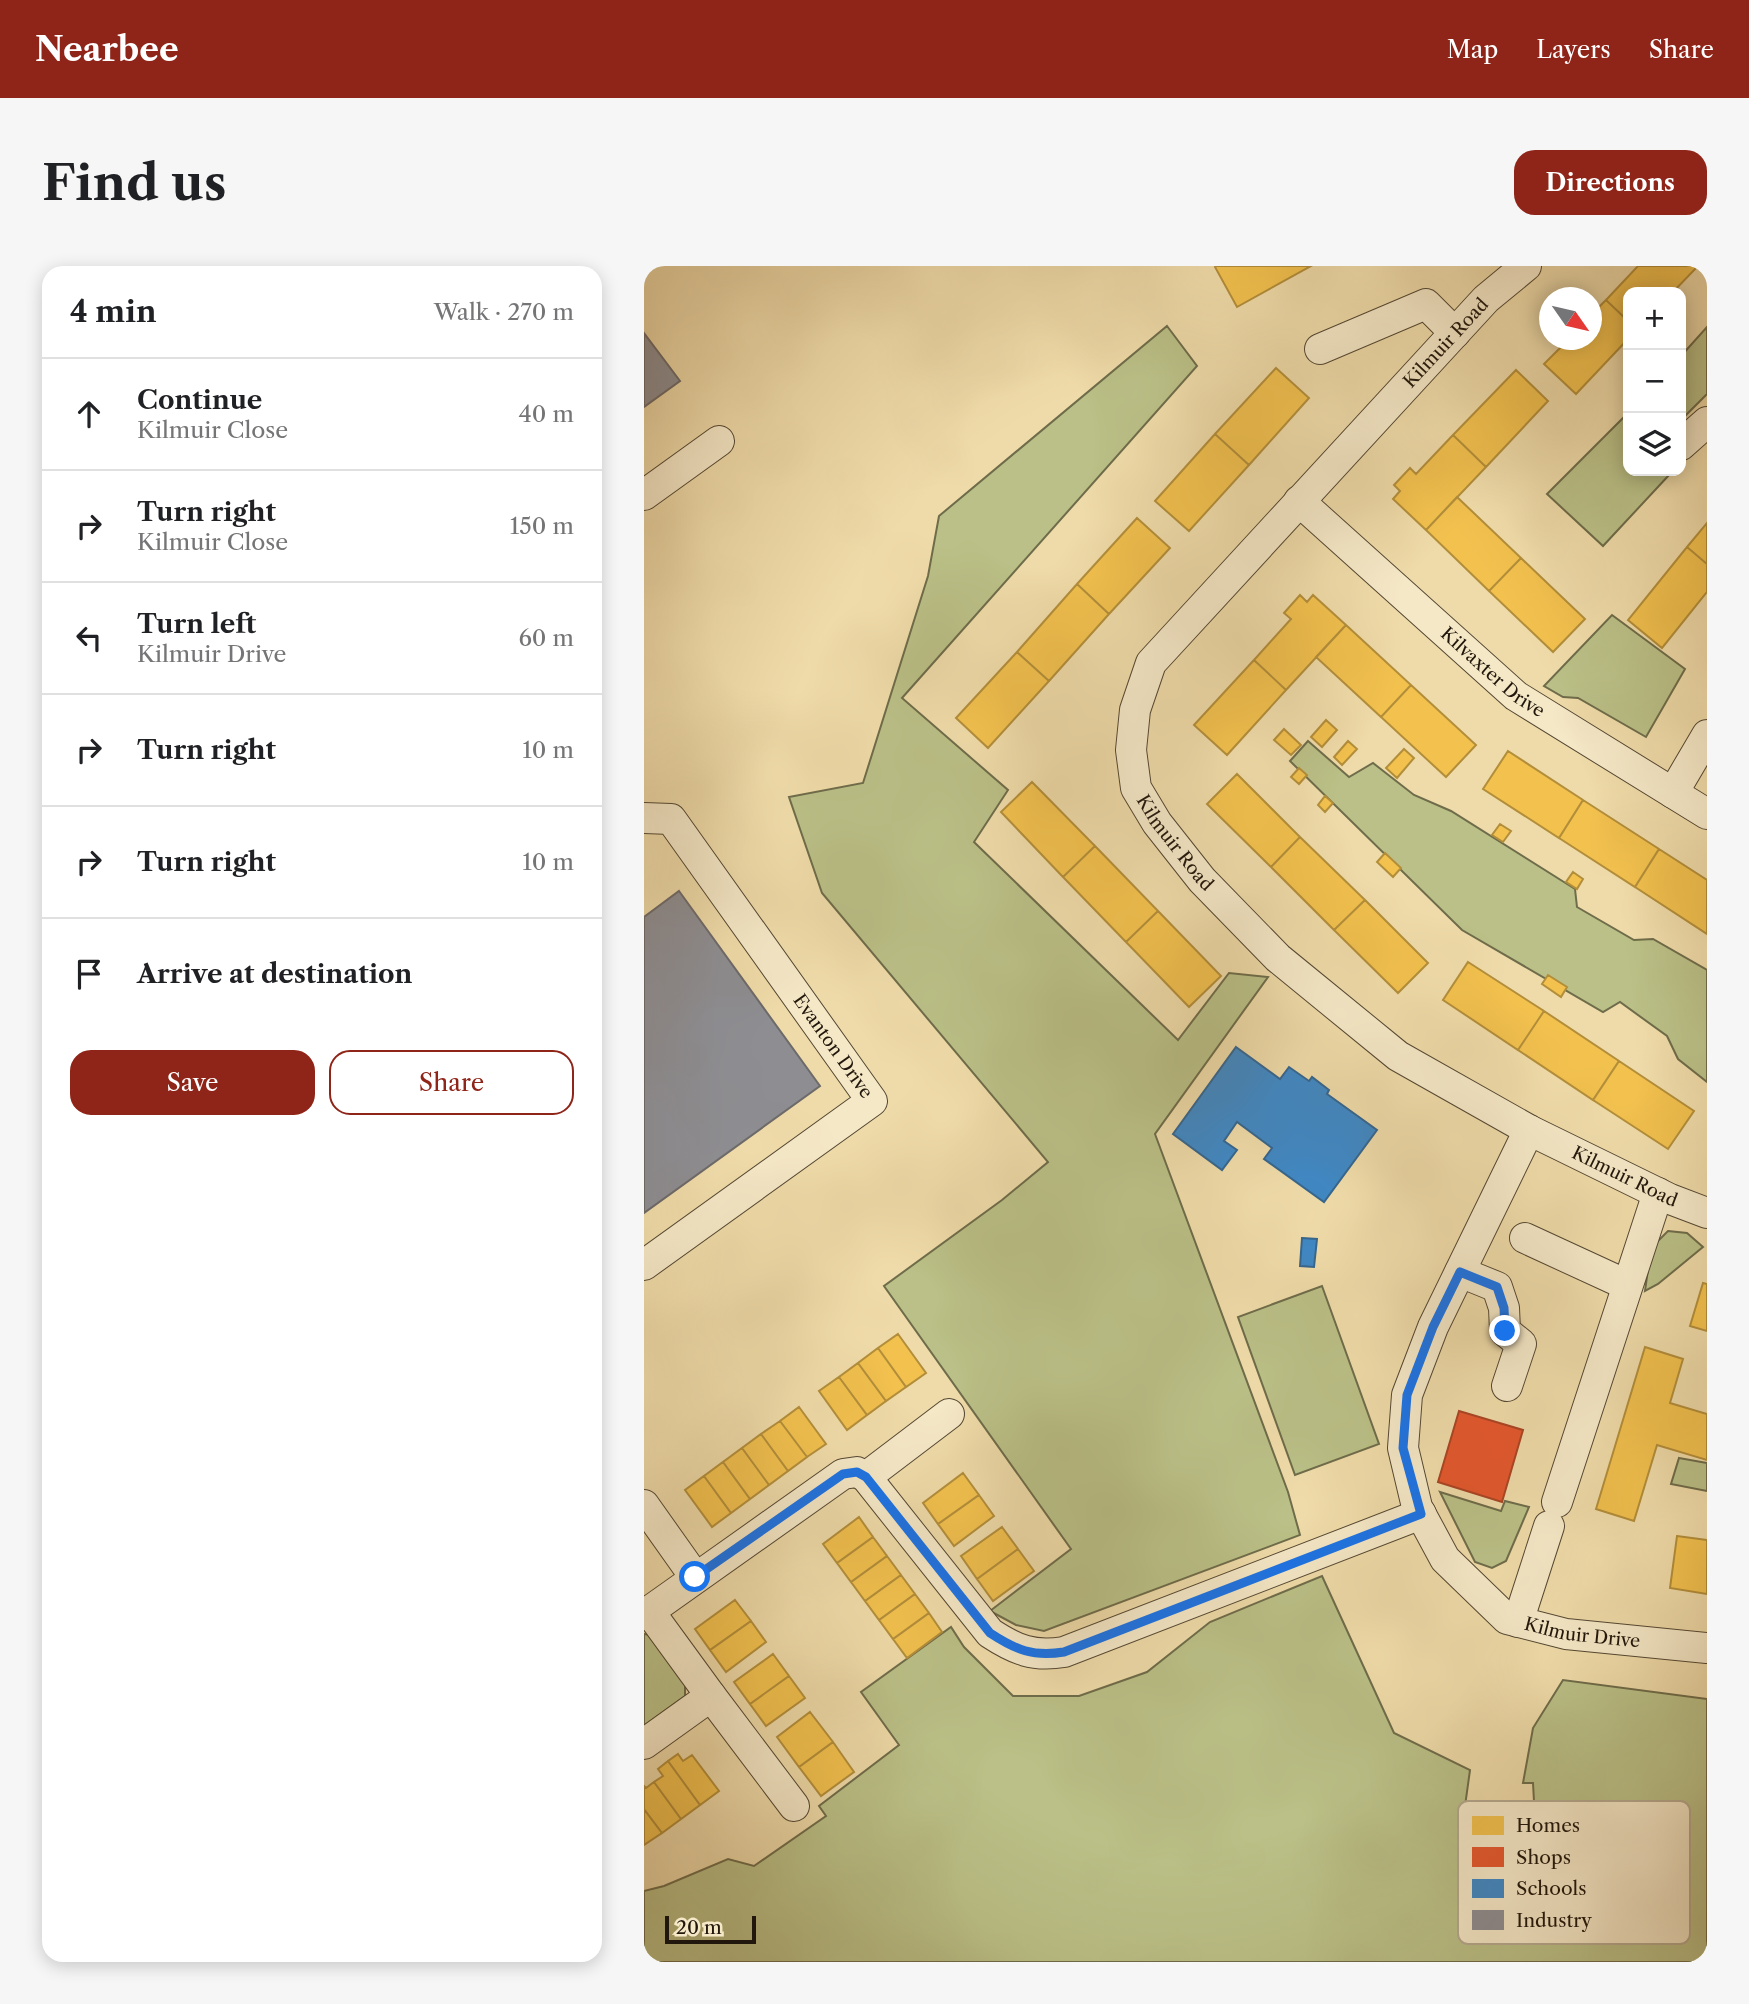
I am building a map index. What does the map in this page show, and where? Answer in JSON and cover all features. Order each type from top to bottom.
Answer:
[{"type":"street","name":"Kilmuir Road","points":[[1526,266],[1486,299],[1151,663],[1135,710],[1131,750],[1136,788],[1157,823],[1202,880],[1278,958],[1398,1056],[1529,1130],[1658,1193],[1707,1213]]},
{"type":"street","points":[[1320,349],[1426,304],[1455,333]]},
{"type":"street","points":[[1686,441],[1707,422]]},
{"type":"street","points":[[644,495],[719,441]]},
{"type":"street","name":"Kilvaxter Drive","points":[[1299,501],[1516,696],[1707,814]]},
{"type":"street","points":[[1673,793],[1707,735]]},
{"type":"street","name":"Evanton Drive","points":[[644,818],[671,819],[872,1101],[644,1265]]},
{"type":"street","name":"Kilmuir Drive","points":[[1529,1130],[1433,1327],[1407,1395],[1403,1448],[1421,1514],[1445,1559],[1507,1619],[1566,1634],[1707,1648]]},
{"type":"street","points":[[1518,1622],[1658,1193]]},
{"type":"street","points":[[1525,1238],[1627,1286]]},
{"type":"street","points":[[1460,1272],[1497,1287],[1504,1308],[1505,1331],[1521,1344],[1507,1386]]},
{"type":"street","points":[[866,1477],[948,1414]]},
{"type":"street","points":[[794,1806],[647,1613],[843,1474],[857,1472],[866,1477],[990,1633],[1012,1648],[1043,1655],[1064,1652],[1421,1514]]},
{"type":"street","points":[[644,1505],[695,1577]]},
{"type":"street","points":[[644,1744],[711,1696]]},
{"type":"green space","points":[[1167,326],[1197,366],[902,698],[1008,790],[974,842],[1178,1040],[1229,973],[1268,977],[1155,1134],[1288,1492],[1300,1535],[1044,1631],[1016,1625],[990,1611],[1071,1549],[884,1286],[1002,1200],[1048,1162],[822,893],[789,797],[863,783],[928,576],[939,516]]},
{"type":"green space","points":[[1707,327],[1707,394],[1686,415],[1686,413],[1686,350]]},
{"type":"green space","points":[[1623,418],[1623,476],[1668,476],[1603,546],[1547,494]]},
{"type":"green space","points":[[1612,615],[1685,669],[1646,737],[1578,698],[1563,697],[1544,686]]},
{"type":"green space","points":[[1308,741],[1349,777],[1373,763],[1414,795],[1451,811],[1575,889],[1577,907],[1634,940],[1653,939],[1707,970],[1707,1082],[1678,1059],[1667,1036],[1620,1002],[1603,1012],[1462,930],[1290,761]]},
{"type":"green space","points":[[1668,1231],[1687,1233],[1703,1247],[1658,1284],[1645,1291],[1651,1248]]},
{"type":"green space","points":[[1322,1286],[1379,1444],[1295,1475],[1238,1317]]},
{"type":"green space","points":[[1679,1458],[1707,1463],[1707,1491],[1671,1484]]},
{"type":"green space","points":[[1440,1492],[1501,1511],[1505,1501],[1529,1507],[1506,1561],[1492,1568],[1475,1562]]},
{"type":"green space","points":[[1322,1576],[1394,1733],[1470,1770],[1466,1801],[1458,1801],[1458,1944],[1690,1944],[1690,1801],[1534,1801],[1533,1783],[1523,1783],[1533,1728],[1563,1680],[1707,1699],[1707,1962],[644,1962],[644,1891],[664,1886],[728,1859],[754,1866],[826,1816],[819,1806],[899,1745],[861,1692],[951,1627],[964,1647],[1013,1696],[1079,1696],[1147,1672],[1210,1622]]},
{"type":"green space","points":[[644,1634],[650,1635],[685,1684],[685,1696],[644,1726]]},
{"type":"building: Homes","points":[[1216,266],[1311,266],[1237,307]]},
{"type":"building: Homes","points":[[1638,266],[1698,266],[1678,287],[1623,287],[1623,316],[1606,300]]},
{"type":"building: Homes","points":[[1606,300],[1623,316],[1623,344],[1576,394],[1544,364],[1558,350],[1602,350],[1602,304]]},
{"type":"building: Homes","points":[[1276,368],[1309,398],[1249,465],[1215,434]]},
{"type":"building: Homes","points":[[1516,370],[1548,401],[1486,467],[1453,435]]},
{"type":"building: Homes","points":[[1215,434],[1249,465],[1189,531],[1155,501]]},
{"type":"building: Homes","points":[[1453,435],[1486,467],[1426,530],[1393,499],[1400,491],[1394,485],[1410,468],[1416,474]]},
{"type":"building: Homes","points":[[1457,497],[1521,558],[1489,591],[1426,530]]},
{"type":"building: Homes","points":[[1137,518],[1170,548],[1109,614],[1077,584]]},
{"type":"building: Homes","points":[[1707,523],[1707,564],[1687,547]]},
{"type":"building: Homes","points":[[1687,547],[1707,564],[1707,592],[1662,648],[1628,620]]},
{"type":"building: Homes","points":[[1521,558],[1585,619],[1553,652],[1489,591]]},
{"type":"building: Homes","points":[[1077,584],[1109,614],[1049,681],[1017,652]]},
{"type":"building: Homes","points":[[1300,595],[1307,602],[1313,595],[1346,625],[1286,690],[1254,660],[1291,619],[1284,613]]},
{"type":"building: Homes","points":[[1346,625],[1411,685],[1381,717],[1316,657]]},
{"type":"building: Homes","points":[[1017,652],[1049,681],[988,748],[956,718]]},
{"type":"building: Homes","points":[[1254,660],[1286,690],[1227,755],[1194,725]]},
{"type":"building: Homes","points":[[1411,685],[1476,745],[1446,777],[1381,717]]},
{"type":"building: Homes","points":[[1326,720],[1337,730],[1322,747],[1311,737]]},
{"type":"building: Homes","points":[[1284,729],[1301,745],[1291,755],[1274,740]]},
{"type":"building: Homes","points":[[1348,741],[1357,749],[1342,765],[1334,757]]},
{"type":"building: Homes","points":[[1404,749],[1414,758],[1397,778],[1386,768]]},
{"type":"building: Homes","points":[[1508,751],[1583,800],[1559,838],[1483,789]]},
{"type":"building: Homes","points":[[1299,768],[1307,775],[1299,784],[1291,777]]},
{"type":"building: Homes","points":[[1237,774],[1300,837],[1271,867],[1207,804]]},
{"type":"building: Homes","points":[[1032,782],[1095,846],[1063,877],[1001,812]]},
{"type":"building: Homes","points":[[1325,796],[1333,803],[1325,812],[1318,805]]},
{"type":"building: Homes","points":[[1583,800],[1659,849],[1635,887],[1559,838]]},
{"type":"building: Homes","points":[[1500,824],[1511,831],[1503,842],[1492,835]]},
{"type":"building: Homes","points":[[1300,837],[1365,900],[1334,930],[1271,867]]},
{"type":"building: Homes","points":[[1095,846],[1158,911],[1126,942],[1063,877]]},
{"type":"building: Homes","points":[[1659,849],[1707,880],[1707,934],[1635,887]]},
{"type":"building: Homes","points":[[1385,853],[1401,868],[1393,877],[1377,862]]},
{"type":"building: Homes","points":[[1573,872],[1583,879],[1577,889],[1566,882]]},
{"type":"building: Homes","points":[[1365,900],[1428,963],[1398,993],[1334,930]]},
{"type":"building: Homes","points":[[1158,911],[1221,976],[1189,1007],[1126,942]]},
{"type":"building: Homes","points":[[1468,962],[1544,1011],[1518,1050],[1443,1000]]},
{"type":"building: Homes","points":[[1548,975],[1567,987],[1561,997],[1542,984]]},
{"type":"building: Homes","points":[[1544,1011],[1619,1061],[1593,1100],[1518,1050]]},
{"type":"building: Homes","points":[[1619,1061],[1694,1111],[1668,1149],[1593,1100]]},
{"type":"building: Homes","points":[[1703,1283],[1707,1284],[1707,1331],[1690,1326]]},
{"type":"building: Homes","points":[[898,1334],[926,1373],[906,1387],[878,1348]]},
{"type":"building: Homes","points":[[1645,1347],[1683,1359],[1670,1403],[1707,1414],[1707,1460],[1657,1445],[1634,1521],[1596,1509]]},
{"type":"building: Homes","points":[[878,1348],[906,1387],[886,1401],[858,1363]]},
{"type":"building: Homes","points":[[858,1363],[886,1401],[867,1415],[839,1377]]},
{"type":"building: Homes","points":[[839,1377],[867,1415],[847,1430],[819,1391]]},
{"type":"building: Homes","points":[[799,1407],[826,1444],[807,1457],[780,1421]]},
{"type":"building: Homes","points":[[780,1421],[807,1457],[788,1471],[761,1434]]},
{"type":"building: Homes","points":[[761,1434],[788,1471],[769,1485],[742,1448]]},
{"type":"building: Homes","points":[[742,1448],[769,1485],[750,1499],[723,1462]]},
{"type":"building: Homes","points":[[723,1462],[750,1499],[731,1513],[704,1476]]},
{"type":"building: Homes","points":[[963,1473],[979,1495],[938,1524],[923,1503]]},
{"type":"building: Homes","points":[[704,1476],[731,1513],[712,1527],[685,1490]]},
{"type":"building: Homes","points":[[979,1495],[994,1516],[954,1546],[938,1524]]},
{"type":"building: Homes","points":[[859,1517],[873,1537],[837,1563],[823,1544]]},
{"type":"building: Homes","points":[[1002,1527],[1018,1549],[977,1579],[961,1556]]},
{"type":"building: Homes","points":[[1677,1536],[1707,1540],[1707,1594],[1670,1588]]},
{"type":"building: Homes","points":[[873,1537],[887,1556],[851,1582],[837,1563]]},
{"type":"building: Homes","points":[[1018,1549],[1034,1571],[993,1601],[977,1579]]},
{"type":"building: Homes","points":[[887,1556],[901,1575],[865,1601],[851,1582]]},
{"type":"building: Homes","points":[[901,1575],[915,1594],[879,1620],[865,1601]]},
{"type":"building: Homes","points":[[915,1594],[929,1613],[893,1639],[879,1620]]},
{"type":"building: Homes","points":[[735,1600],[751,1621],[710,1650],[695,1629]]},
{"type":"building: Homes","points":[[929,1613],[942,1632],[907,1658],[893,1639]]},
{"type":"building: Homes","points":[[751,1621],[766,1642],[726,1672],[710,1650]]},
{"type":"building: Homes","points":[[773,1654],[789,1676],[750,1704],[734,1682]]},
{"type":"building: Homes","points":[[789,1676],[805,1698],[766,1726],[750,1704]]},
{"type":"building: Homes","points":[[810,1712],[833,1742],[799,1767],[777,1737]]},
{"type":"building: Homes","points":[[833,1742],[854,1772],[821,1796],[799,1767]]},
{"type":"building: Homes","points":[[678,1754],[683,1761],[692,1755],[719,1791],[700,1805],[668,1761]]},
{"type":"building: Homes","points":[[668,1761],[700,1805],[681,1819],[654,1782],[663,1776],[658,1769]]},
{"type":"building: Homes","points":[[654,1782],[681,1819],[662,1833],[644,1809],[644,1786],[646,1788]]},
{"type":"building: Homes","points":[[644,1809],[662,1833],[644,1845]]},
{"type":"building: Shops","points":[[1459,1411],[1523,1430],[1502,1502],[1438,1482]]},
{"type":"building: Schools","points":[[1236,1047],[1280,1079],[1289,1067],[1309,1081],[1312,1077],[1329,1090],[1327,1094],[1377,1130],[1324,1202],[1264,1159],[1272,1148],[1237,1122],[1224,1141],[1237,1150],[1222,1170],[1173,1134]]},
{"type":"building: Schools","points":[[1302,1238],[1317,1239],[1314,1267],[1300,1266]]},
{"type":"building: Industry","points":[[644,333],[680,381],[644,407]]},
{"type":"building: Industry","points":[[679,891],[820,1086],[644,1213],[644,917]]},
{"type":"route","points":[[695,1577],[843,1474],[857,1472],[866,1477],[990,1633],[1012,1648],[1043,1655],[1064,1652],[1421,1514],[1403,1448],[1407,1395],[1433,1327],[1460,1272],[1497,1287],[1504,1308],[1505,1331]]}]
